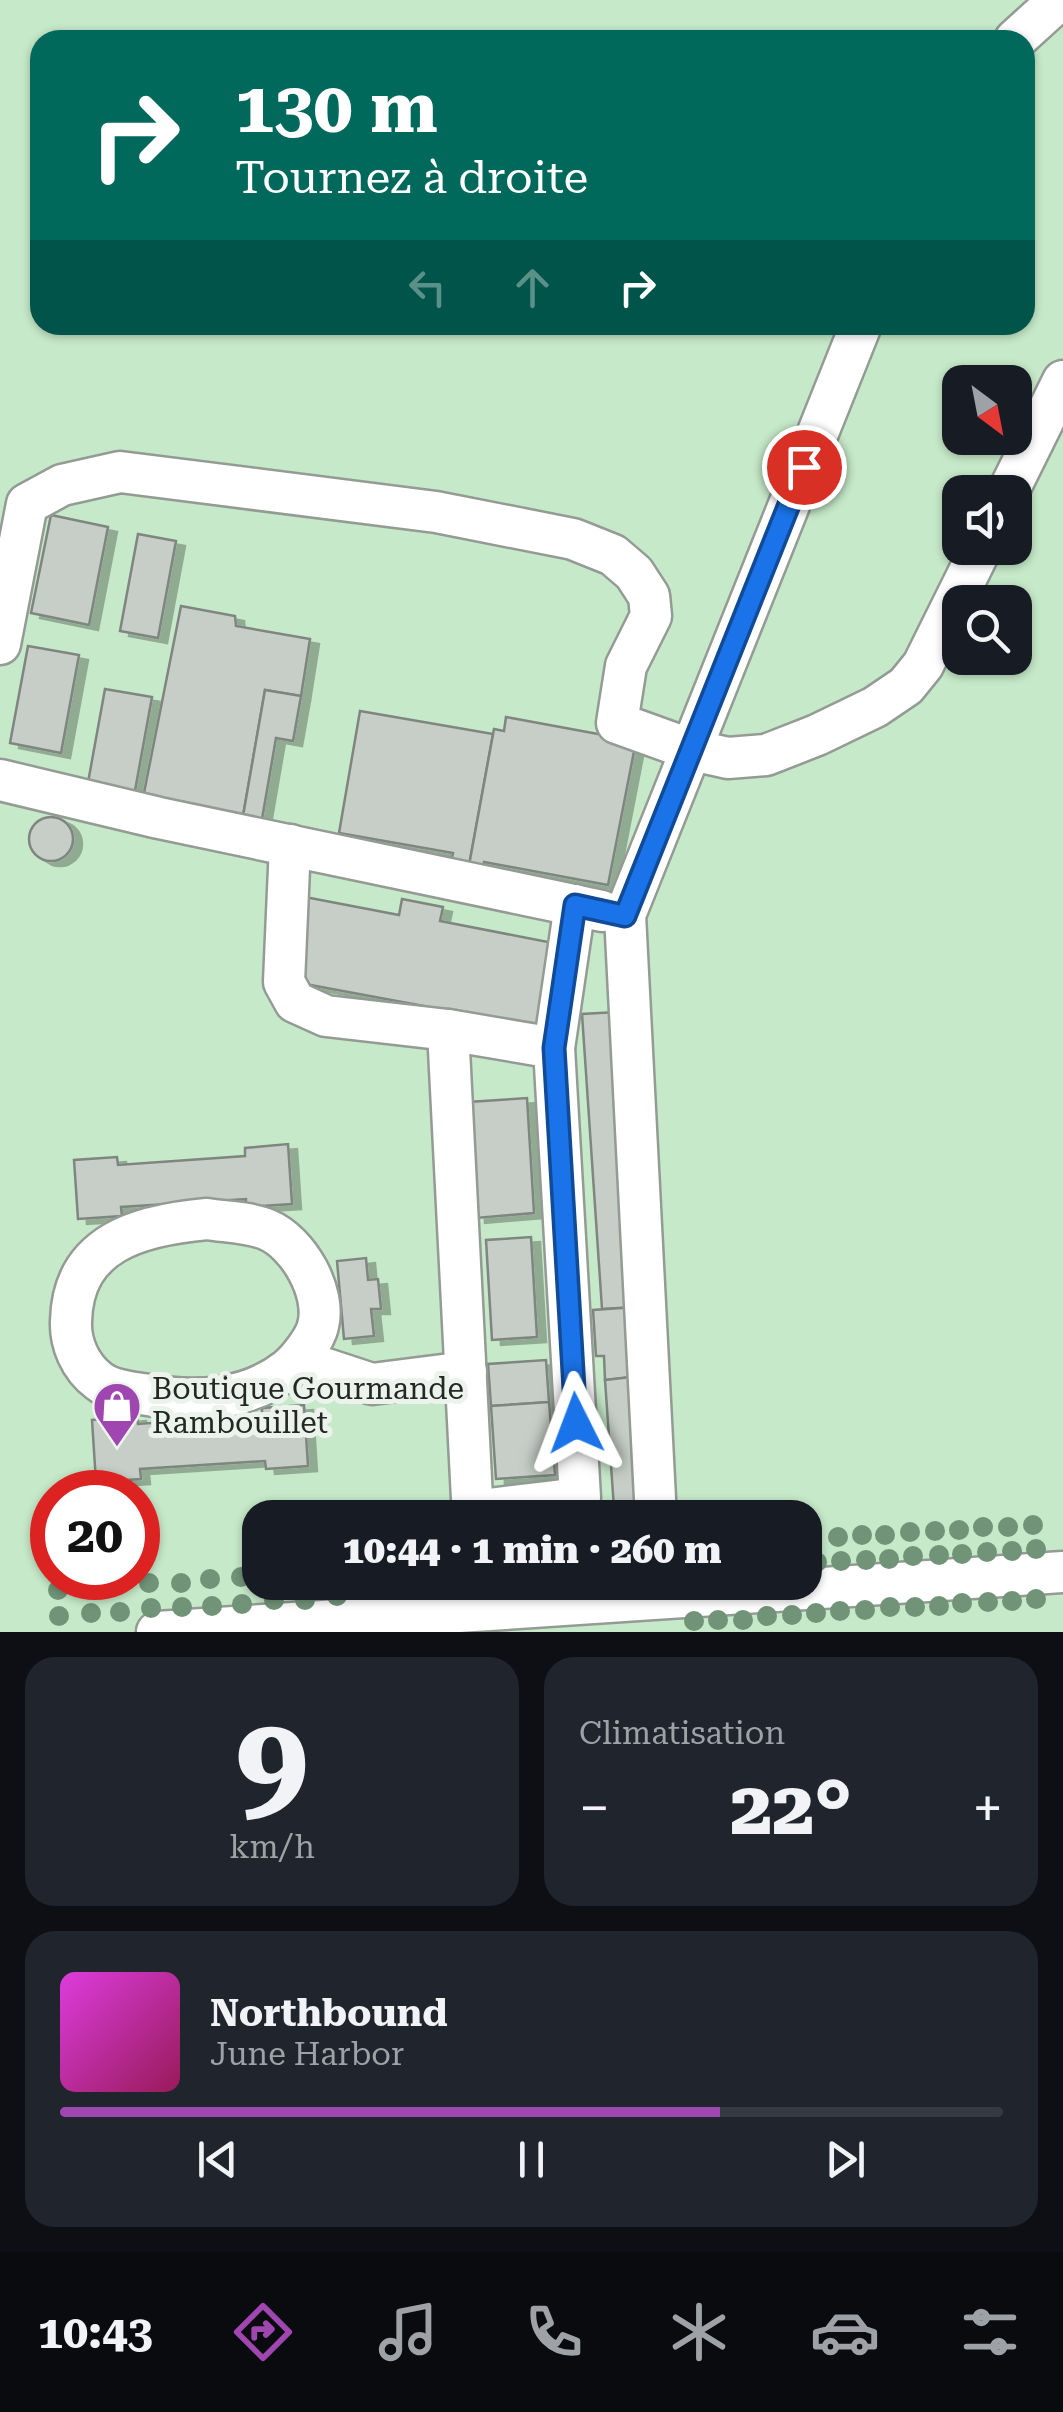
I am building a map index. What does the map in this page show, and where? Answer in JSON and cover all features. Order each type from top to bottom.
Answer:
[{"type":"street","points":[[1027,30],[1051,8]]},
{"type":"street","points":[[655,1500],[625,916],[857,335]]},
{"type":"street","points":[[1016,475],[1063,381]]},
{"type":"street","points":[[0,644],[27,504],[62,485],[120,472],[436,512],[573,539],[613,555],[634,573],[650,596],[651,616],[626,666],[617,723],[692,750],[728,758],[766,755],[817,735],[906,686],[922,665],[972,565]]},
{"type":"street","points":[[0,780],[159,818],[625,916]]},
{"type":"street","points":[[290,845],[284,982],[295,1002],[326,1016],[448,1030],[554,1048]]},
{"type":"street","points":[[567,1500],[580,1498],[554,1048],[575,905]]},
{"type":"street","points":[[448,1030],[472,1500]]},
{"type":"street","points":[[207,1220],[268,1230],[289,1244],[308,1269],[318,1297],[318,1326],[299,1360],[272,1381],[206,1400],[122,1391],[99,1382],[79,1358],[70,1336],[72,1302],[82,1272],[93,1258],[118,1241],[148,1229],[207,1220]]},
{"type":"street","points":[[299,1360],[372,1384],[466,1372]]},
{"type":"street","points":[[822,1583],[1063,1572]]},
{"type":"street","points":[[157,1632],[443,1600]]},
{"type":"green space","points":[[0,0],[1063,0],[1063,1632],[0,1632]]},
{"type":"building","points":[[51,515],[108,527],[89,625],[31,613]]},
{"type":"building","points":[[138,534],[176,541],[158,638],[120,631]]},
{"type":"building","points":[[181,606],[235,616],[236,626],[310,639],[301,696],[265,690],[243,816],[143,798]]},
{"type":"building","points":[[28,646],[79,655],[61,753],[10,743]]},
{"type":"building","points":[[105,689],[152,697],[134,796],[87,788]]},
{"type":"building","points":[[265,690],[301,696],[293,741],[276,738],[262,819],[243,816]]},
{"type":"building","points":[[360,711],[493,734],[468,871],[450,868],[453,853],[339,833]]},
{"type":"building","points":[[506,717],[636,741],[608,885],[484,862],[482,874],[468,871],[494,729],[504,731]]},
{"type":"building","points":[[51,817],[66,824],[73,839],[66,854],[51,861],[36,854],[29,839],[36,824]]},
{"type":"building","points":[[305,897],[399,915],[402,899],[443,907],[440,921],[553,943],[537,1027],[289,981]]},
{"type":"building","points":[[617,1012],[636,1307],[602,1309],[582,1014]]},
{"type":"building","points":[[527,1098],[534,1213],[476,1218],[469,1102]]},
{"type":"building","points":[[288,1144],[292,1204],[246,1207],[246,1199],[121,1207],[122,1216],[78,1219],[74,1160],[117,1157],[118,1165],[245,1156],[245,1148]]},
{"type":"building","points":[[531,1237],[537,1337],[492,1340],[486,1240]]},
{"type":"building","points":[[366,1258],[368,1280],[378,1279],[381,1309],[371,1309],[374,1336],[344,1339],[337,1261]]},
{"type":"building","points":[[636,1307],[640,1376],[605,1380],[604,1356],[596,1356],[593,1310]]},
{"type":"building","points":[[546,1360],[549,1402],[491,1406],[488,1364]]},
{"type":"building","points":[[640,1376],[648,1500],[613,1500],[605,1380]]},
{"type":"building","points":[[549,1402],[555,1475],[496,1479],[491,1406]]},
{"type":"building","points":[[304,1405],[308,1466],[266,1469],[265,1461],[95,1470],[92,1420],[137,1416],[138,1424],[262,1415],[262,1408]]},
{"type":"place","name":"Boutique Gourmande Rambouillet","points":[[117,1448]]},
{"type":"route","points":[[576,1423],[554,1048],[575,905],[625,916],[804,467]]}]
